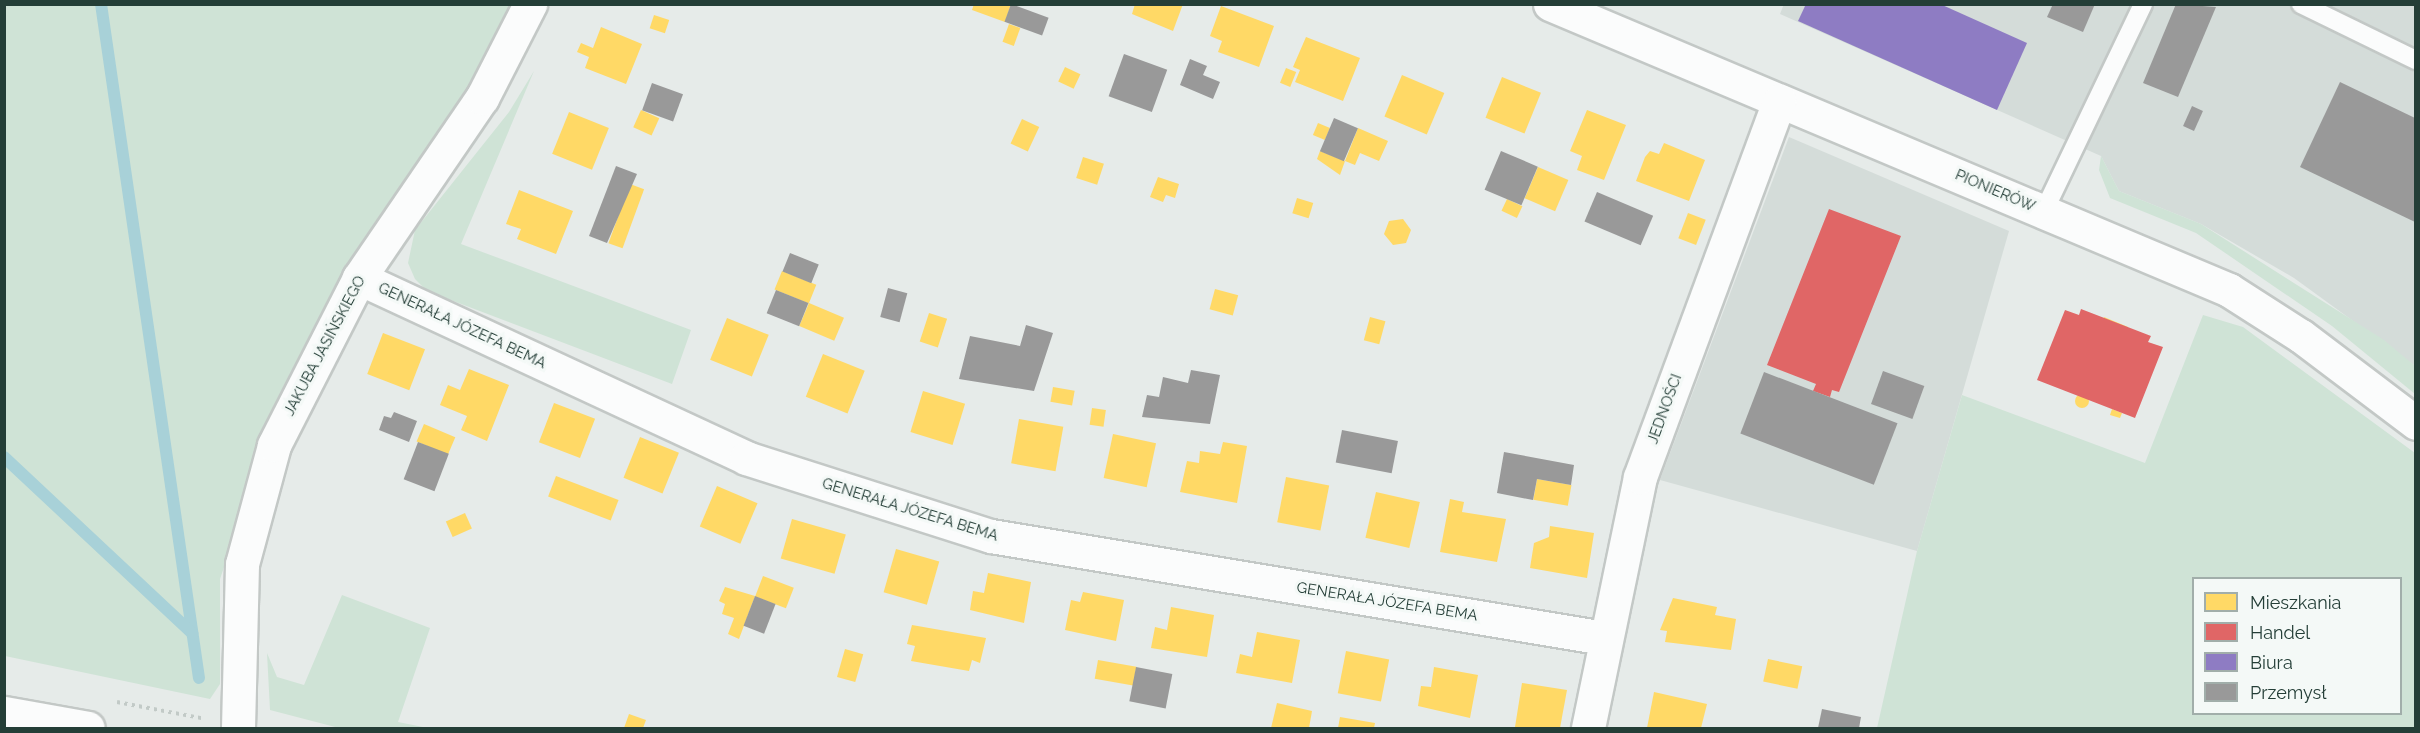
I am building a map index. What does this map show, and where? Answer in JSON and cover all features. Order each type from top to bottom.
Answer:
[{"type":"street","name":"JAKUBA JASIŃSKIEGO","points":[[238,727],[242,564],[274,445],[359,278],[482,98],[530,4]]},
{"type":"street","name":"PIONIERÓW","points":[[1550,4],[2229,290],[2301,336],[2415,423]]},
{"type":"street","name":"JEDNOŚCI","points":[[1588,729],[1604,638],[1640,477],[1779,101]]},
{"type":"street","name":"GENERAŁA JÓZEFA BEMA","points":[[359,278],[746,458],[991,536],[1604,638]]},
{"type":"street","points":[[4,712],[88,729]]},
{"type":"lane","points":[[2044,212],[2143,4]]},
{"type":"lane","points":[[2301,4],[2415,60]]},
{"type":"path","points":[[110,701],[238,727]]},
{"type":"shaded area","points":[[1784,4],[2415,5],[2415,366],[2294,278],[2201,224],[2119,191],[2101,156],[1780,14]]},
{"type":"shaded area","points":[[1789,137],[2009,231],[1917,551],[1660,480]]},
{"type":"green space","points":[[5,5],[512,5],[475,88],[345,272],[277,410],[220,579],[220,684],[210,699],[5,656]]},
{"type":"green space","points":[[534,71],[461,244],[691,330],[672,384],[427,291],[415,279],[408,263],[415,230],[509,112]]},
{"type":"green space","points":[[2101,156],[2119,191],[2201,224],[2384,340],[2415,366],[2415,394],[2332,326],[2196,233],[2110,198],[2099,170]]},
{"type":"green space","points":[[2203,315],[2243,327],[2415,453],[2415,728],[1877,728],[1917,551],[1962,395],[2145,463]]},
{"type":"green space","points":[[342,595],[430,628],[398,722],[428,728],[339,728],[270,710],[267,653],[277,677],[304,685]]},
{"type":"building: Mieszkania","points":[[974,4],[1011,4],[1005,22],[972,10]]},
{"type":"building: Mieszkania","points":[[1135,4],[1183,4],[1173,31],[1132,14]]},
{"type":"building: Mieszkania","points":[[1221,6],[1274,26],[1259,67],[1218,52],[1222,41],[1210,36]]},
{"type":"building: Mieszkania","points":[[654,15],[669,20],[665,33],[650,28]]},
{"type":"building: Mieszkania","points":[[1009,24],[1020,28],[1014,46],[1003,42]]},
{"type":"building: Mieszkania","points":[[601,27],[642,44],[626,84],[585,68],[589,57],[577,52],[581,43],[593,48]]},
{"type":"building: Mieszkania","points":[[1306,37],[1360,58],[1343,101],[1295,82],[1300,70],[1293,67]]},
{"type":"building: Mieszkania","points":[[1065,67],[1080,74],[1074,89],[1058,82]]},
{"type":"building: Mieszkania","points":[[1286,68],[1296,72],[1290,87],[1280,83]]},
{"type":"building: Mieszkania","points":[[1402,75],[1444,93],[1427,134],[1384,116]]},
{"type":"building: Mieszkania","points":[[1502,77],[1541,93],[1524,134],[1486,118]]},
{"type":"building: Mieszkania","points":[[641,110],[659,118],[652,135],[633,127]]},
{"type":"building: Mieszkania","points":[[1587,110],[1626,125],[1604,180],[1577,170],[1582,156],[1570,151]]},
{"type":"building: Mieszkania","points":[[569,112],[609,128],[592,170],[552,154]]},
{"type":"building: Mieszkania","points":[[1022,119],[1039,127],[1028,152],[1011,143]]},
{"type":"building: Mieszkania","points":[[1318,123],[1330,128],[1325,140],[1313,135]]},
{"type":"building: Mieszkania","points":[[1358,128],[1388,141],[1379,161],[1360,153],[1355,165],[1345,161]]},
{"type":"building: Mieszkania","points":[[1664,143],[1705,160],[1689,201],[1636,181],[1645,157],[1650,151],[1659,154]]},
{"type":"building: Mieszkania","points":[[1320,151],[1345,161],[1340,175],[1317,159]]},
{"type":"building: Mieszkania","points":[[1083,157],[1104,164],[1097,185],[1076,178]]},
{"type":"building: Mieszkania","points":[[1538,167],[1568,180],[1555,211],[1525,198]]},
{"type":"building: Mieszkania","points":[[1158,177],[1179,184],[1175,198],[1166,195],[1163,202],[1150,197]]},
{"type":"building: Mieszkania","points":[[630,184],[644,189],[623,248],[608,243]]},
{"type":"building: Mieszkania","points":[[519,190],[573,211],[556,254],[517,239],[521,229],[506,224]]},
{"type":"building: Mieszkania","points":[[1297,198],[1313,203],[1309,218],[1292,213]]},
{"type":"building: Mieszkania","points":[[1507,199],[1522,206],[1517,218],[1502,211]]},
{"type":"building: Mieszkania","points":[[1688,213],[1706,220],[1696,245],[1678,238]]},
{"type":"building: Mieszkania","points":[[1403,219],[1411,230],[1406,243],[1393,245],[1384,234],[1389,221]]},
{"type":"building: Mieszkania","points":[[782,271],[816,285],[809,303],[775,290]]},
{"type":"building: Mieszkania","points":[[1215,289],[1238,295],[1233,315],[1210,309]]},
{"type":"building: Mieszkania","points":[[809,303],[844,318],[834,341],[799,326]]},
{"type":"building: Mieszkania","points":[[929,313],[947,319],[938,347],[920,342]]},
{"type":"building: Mieszkania","points":[[1370,317],[1385,321],[1379,344],[1364,340]]},
{"type":"building: Mieszkania","points":[[2104,317],[2128,327],[2127,329],[2103,320]]},
{"type":"building: Mieszkania","points":[[727,318],[769,335],[752,377],[710,360]]},
{"type":"building: Mieszkania","points":[[383,333],[425,349],[409,390],[367,374]]},
{"type":"building: Mieszkania","points":[[823,354],[865,371],[847,414],[806,397]]},
{"type":"building: Mieszkania","points":[[469,369],[509,385],[487,441],[461,430],[467,416],[440,405],[448,385],[460,390]]},
{"type":"building: Mieszkania","points":[[1053,387],[1075,391],[1072,406],[1050,402]]},
{"type":"building: Mieszkania","points":[[923,391],[965,404],[953,445],[910,432]]},
{"type":"building: Mieszkania","points":[[2079,394],[2085,394],[2089,401],[2085,408],[2079,408],[2075,404],[2075,398]]},
{"type":"building: Mieszkania","points":[[554,403],[595,419],[580,458],[539,442]]},
{"type":"building: Mieszkania","points":[[1092,408],[1106,410],[1103,427],[1090,425]]},
{"type":"building: Mieszkania","points":[[2112,409],[2122,413],[2120,418],[2110,415]]},
{"type":"building: Mieszkania","points":[[1019,419],[1063,427],[1056,471],[1011,463]]},
{"type":"building: Mieszkania","points":[[424,424],[455,437],[448,455],[417,441]]},
{"type":"building: Mieszkania","points":[[1113,434],[1156,443],[1147,487],[1104,478]]},
{"type":"building: Mieszkania","points":[[640,437],[679,453],[662,494],[624,478]]},
{"type":"building: Mieszkania","points":[[1223,442],[1247,446],[1237,503],[1180,492],[1187,461],[1199,463],[1200,451],[1220,454]]},
{"type":"building: Mieszkania","points":[[556,476],[619,500],[611,521],[548,497]]},
{"type":"building: Mieszkania","points":[[1286,477],[1329,485],[1320,531],[1277,522]]},
{"type":"building: Mieszkania","points":[[1537,479],[1571,485],[1568,506],[1533,500]]},
{"type":"building: Mieszkania","points":[[717,486],[758,503],[740,544],[700,527]]},
{"type":"building: Mieszkania","points":[[1376,492],[1420,502],[1409,548],[1365,538]]},
{"type":"building: Mieszkania","points":[[1450,499],[1464,502],[1462,512],[1506,519],[1497,562],[1440,552]]},
{"type":"building: Mieszkania","points":[[465,513],[472,529],[453,537],[446,522]]},
{"type":"building: Mieszkania","points":[[792,519],[846,534],[835,574],[781,558]]},
{"type":"building: Mieszkania","points":[[1550,526],[1594,533],[1587,578],[1530,568],[1534,543],[1549,537]]},
{"type":"building: Mieszkania","points":[[896,549],[939,561],[927,605],[884,592]]},
{"type":"building: Mieszkania","points":[[988,573],[1031,582],[1024,623],[970,610],[973,591],[984,593]]},
{"type":"building: Mieszkania","points":[[763,576],[794,588],[786,608],[755,597]]},
{"type":"building: Mieszkania","points":[[725,587],[755,596],[739,639],[728,634],[734,618],[722,614],[725,604],[719,601]]},
{"type":"building: Mieszkania","points":[[1083,592],[1124,600],[1116,641],[1065,630],[1071,600],[1080,602]]},
{"type":"building: Mieszkania","points":[[1673,598],[1717,607],[1715,615],[1736,619],[1731,650],[1665,642],[1667,631],[1660,630]]},
{"type":"building: Mieszkania","points":[[1171,607],[1214,615],[1207,657],[1151,648],[1155,627],[1167,630]]},
{"type":"building: Mieszkania","points":[[912,625],[986,638],[980,663],[972,660],[969,671],[911,661],[915,646],[907,644]]},
{"type":"building: Mieszkania","points":[[1257,632],[1300,640],[1292,683],[1236,673],[1240,654],[1252,657]]},
{"type":"building: Mieszkania","points":[[845,649],[863,654],[855,682],[837,677]]},
{"type":"building: Mieszkania","points":[[1346,651],[1389,659],[1381,702],[1338,693]]},
{"type":"building: Mieszkania","points":[[1768,659],[1802,666],[1797,689],[1763,681]]},
{"type":"building: Mieszkania","points":[[1098,660],[1136,667],[1133,685],[1095,679]]},
{"type":"building: Mieszkania","points":[[1434,667],[1478,675],[1470,718],[1418,706],[1421,686],[1431,687]]},
{"type":"building: Mieszkania","points":[[1522,683],[1567,690],[1560,728],[1515,727]]},
{"type":"building: Mieszkania","points":[[1654,692],[1707,704],[1701,728],[1647,728]]},
{"type":"building: Mieszkania","points":[[1277,703],[1312,711],[1309,728],[1271,728]]},
{"type":"building: Mieszkania","points":[[629,714],[646,720],[643,728],[624,728]]},
{"type":"building: Mieszkania","points":[[1340,717],[1375,723],[1374,728],[1338,728]]},
{"type":"building: Handel","points":[[1829,209],[1901,236],[1839,392],[1832,390],[1830,397],[1813,391],[1816,384],[1767,365]]},
{"type":"building: Handel","points":[[2081,309],[2151,336],[2148,342],[2163,347],[2135,418],[2037,380],[2065,310],[2079,315]]},
{"type":"building: Biura","points":[[1806,4],[1940,4],[2027,43],[1997,110],[1798,21]]},
{"type":"building: Przemysł","points":[[1011,4],[1049,18],[1042,36],[1005,22]]},
{"type":"building: Przemysł","points":[[2053,4],[2095,4],[2083,32],[2047,17]]},
{"type":"building: Przemysł","points":[[2176,4],[2216,7],[2178,97],[2143,83]]},
{"type":"building: Przemysł","points":[[1124,54],[1167,70],[1152,112],[1109,96]]},
{"type":"building: Przemysł","points":[[1190,59],[1207,66],[1203,75],[1220,82],[1213,99],[1180,85]]},
{"type":"building: Przemysł","points":[[2340,82],[2415,118],[2415,222],[2300,167]]},
{"type":"building: Przemysł","points":[[652,83],[683,94],[673,122],[642,110]]},
{"type":"building: Przemysł","points":[[2192,106],[2203,111],[2194,131],[2183,126]]},
{"type":"building: Przemysł","points":[[1334,118],[1358,128],[1344,161],[1320,151]]},
{"type":"building: Przemysł","points":[[1501,151],[1538,167],[1521,205],[1485,190]]},
{"type":"building: Przemysł","points":[[616,166],[637,174],[607,243],[589,236]]},
{"type":"building: Przemysł","points":[[1597,192],[1653,216],[1641,245],[1584,221]]},
{"type":"building: Przemysł","points":[[790,253],[819,265],[811,283],[783,272]]},
{"type":"building: Przemysł","points":[[888,288],[907,293],[900,322],[880,317]]},
{"type":"building: Przemysł","points":[[776,290],[808,303],[799,326],[767,313]]},
{"type":"building: Przemysł","points":[[1026,325],[1053,333],[1034,391],[959,379],[970,336],[1020,346]]},
{"type":"building: Przemysł","points":[[1191,370],[1220,375],[1210,424],[1142,417],[1147,395],[1159,397],[1163,377],[1188,383]]},
{"type":"building: Przemysł","points":[[1883,371],[1924,386],[1912,419],[1871,404]]},
{"type":"building: Przemysł","points":[[1764,372],[1898,423],[1874,485],[1740,434]]},
{"type":"building: Przemysł","points":[[394,412],[417,421],[409,442],[379,430],[384,416],[391,418]]},
{"type":"building: Przemysł","points":[[1342,430],[1398,441],[1392,473],[1336,462]]},
{"type":"building: Przemysł","points":[[418,442],[449,454],[434,491],[404,479]]},
{"type":"building: Przemysł","points":[[1504,452],[1574,465],[1571,485],[1537,479],[1533,500],[1497,493]]},
{"type":"building: Przemysł","points":[[755,596],[776,604],[764,634],[744,626]]},
{"type":"building: Przemysł","points":[[1136,667],[1172,674],[1166,708],[1129,701]]},
{"type":"building: Przemysł","points":[[1822,709],[1861,717],[1859,728],[1818,728]]},
{"type":"waterway","points":[[101,4],[199,678]]},
{"type":"waterway","points":[[4,457],[192,633]]}]
